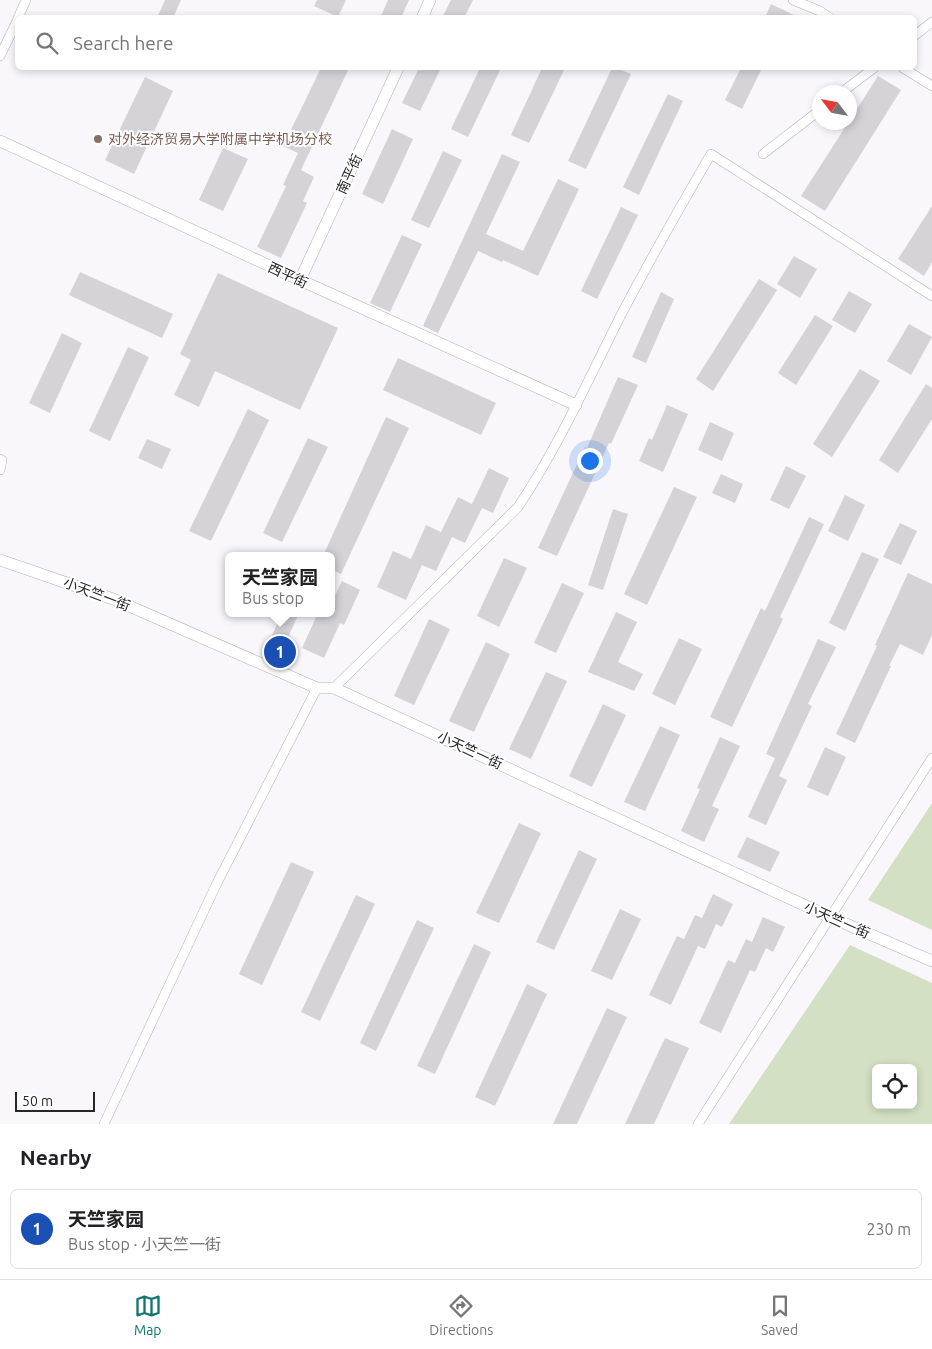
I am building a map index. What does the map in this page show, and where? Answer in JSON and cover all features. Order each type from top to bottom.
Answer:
[{"type":"street","points":[[19,15],[26,0]]},
{"type":"street","points":[[423,15],[430,0]]},
{"type":"street","points":[[793,0],[826,15]]},
{"type":"street","points":[[917,34],[932,22]]},
{"type":"street","points":[[0,56],[15,24]]},
{"type":"street","name":"南平街","points":[[300,280],[397,70]]},
{"type":"street","points":[[851,85],[871,70]]},
{"type":"street","points":[[906,70],[932,86]]},
{"type":"street","points":[[763,154],[812,116]]},
{"type":"street","name":"西平街","points":[[0,141],[576,405]]},
{"type":"street","points":[[334,688],[518,507],[534,484],[623,312],[680,206],[711,154],[932,296]]},
{"type":"street","points":[[0,459],[2,460],[0,470]]},
{"type":"street","name":"小天竺一街","points":[[0,560],[113,599],[317,688],[334,688],[830,917],[932,961]]},
{"type":"street","points":[[104,1124],[217,883],[317,688]]},
{"type":"street","points":[[698,1124],[932,758]]},
{"type":"green space","points":[[932,803],[932,930],[868,900]]},
{"type":"green space","points":[[850,945],[932,983],[932,1124],[729,1124]]},
{"type":"building","points":[[165,0],[181,0],[174,15],[158,15]]},
{"type":"building","points":[[317,0],[346,0],[339,15],[334,15],[314,6]]},
{"type":"building","points":[[388,0],[409,0],[402,15],[381,15]]},
{"type":"building","points":[[451,0],[473,0],[466,15],[444,15]]},
{"type":"building","points":[[771,4],[794,15],[766,15]]},
{"type":"building","points":[[320,70],[348,70],[301,170],[314,177],[303,201],[307,203],[281,258],[257,247],[286,186],[283,185],[298,153],[283,146]]},
{"type":"building","points":[[418,70],[440,70],[420,111],[402,103]]},
{"type":"building","points":[[479,70],[500,70],[468,137],[451,129]]},
{"type":"building","points":[[541,70],[564,70],[529,143],[511,135]]},
{"type":"building","points":[[611,70],[621,70],[631,74],[586,169],[568,161]]},
{"type":"building","points":[[740,70],[761,70],[742,109],[725,100]]},
{"type":"building","points":[[878,76],[901,90],[825,211],[801,196],[843,130],[857,130],[857,109]]},
{"type":"building","points":[[145,77],[173,91],[134,174],[105,160]]},
{"type":"building","points":[[668,94],[683,101],[639,195],[623,187]]},
{"type":"building","points":[[392,129],[413,139],[383,204],[362,194]]},
{"type":"building","points":[[223,148],[248,159],[223,211],[199,200]]},
{"type":"building","points":[[443,151],[462,160],[429,228],[411,220]]},
{"type":"building","points":[[502,154],[520,162],[486,234],[523,251],[558,179],[579,189],[538,276],[478,251],[438,333],[423,326]]},
{"type":"building","points":[[932,206],[932,262],[924,276],[898,259]]},
{"type":"building","points":[[621,207],[638,215],[597,299],[581,291]]},
{"type":"building","points":[[402,235],[422,244],[390,312],[370,303]]},
{"type":"building","points":[[794,256],[817,269],[800,298],[777,284]]},
{"type":"building","points":[[80,272],[173,314],[162,338],[69,295]]},
{"type":"building","points":[[218,273],[338,328],[300,410],[215,371],[199,407],[174,395],[191,360],[180,354]]},
{"type":"building","points":[[759,279],[777,290],[713,391],[696,379]]},
{"type":"building","points":[[849,291],[872,304],[855,333],[832,320]]},
{"type":"building","points":[[661,292],[674,299],[646,363],[632,357]]},
{"type":"building","points":[[815,315],[833,326],[796,385],[778,373]]},
{"type":"building","points":[[909,324],[932,337],[911,375],[887,361]]},
{"type":"building","points":[[62,333],[82,343],[50,413],[29,403]]},
{"type":"building","points":[[128,347],[149,357],[110,441],[89,431]]},
{"type":"building","points":[[398,358],[496,403],[481,435],[383,390]]},
{"type":"building","points":[[860,369],[880,381],[832,457],[813,444]]},
{"type":"building","points":[[618,377],[638,385],[557,556],[538,548],[585,447],[587,448]]},
{"type":"building","points":[[926,384],[932,388],[932,419],[898,473],[879,460]]},
{"type":"building","points":[[667,405],[688,414],[663,472],[639,461],[649,438],[652,440]]},
{"type":"building","points":[[248,409],[269,420],[211,541],[189,531]]},
{"type":"building","points":[[386,417],[409,428],[341,574],[335,571],[335,552],[325,552]]},
{"type":"building","points":[[710,422],[734,433],[722,461],[698,450]]},
{"type":"building","points":[[308,438],[328,447],[282,542],[263,533]]},
{"type":"building","points":[[147,439],[171,449],[162,469],[138,458]]},
{"type":"building","points":[[786,466],[806,476],[789,509],[770,500]]},
{"type":"building","points":[[489,468],[509,478],[493,513],[482,508],[465,543],[452,537],[436,571],[422,565],[406,600],[377,587],[393,551],[411,559],[426,525],[441,532],[458,497],[472,504]]},
{"type":"building","points":[[721,474],[743,484],[735,503],[712,493]]},
{"type":"building","points":[[674,487],[697,497],[647,605],[624,594]]},
{"type":"building","points":[[845,495],[865,505],[848,541],[828,531]]},
{"type":"building","points":[[613,509],[628,514],[603,590],[588,585]]},
{"type":"building","points":[[809,517],[824,524],[780,617],[783,619],[732,727],[710,717],[761,608],[765,611]]},
{"type":"building","points":[[900,523],[917,531],[901,565],[883,557]]},
{"type":"building","points":[[862,552],[879,559],[845,631],[829,623]]},
{"type":"building","points":[[504,558],[527,568],[499,627],[477,616]]},
{"type":"building","points":[[908,573],[932,584],[932,635],[923,655],[900,644],[855,743],[836,734],[877,646],[875,645]]},
{"type":"building","points":[[342,581],[360,590],[344,625],[340,623],[324,658],[302,648],[316,617],[335,617],[335,596]]},
{"type":"building","points":[[562,583],[584,593],[556,653],[534,643]]},
{"type":"building","points":[[616,612],[637,622],[618,662],[643,674],[634,691],[588,672]]},
{"type":"building","points":[[280,617],[297,617],[285,644],[271,638]]},
{"type":"building","points":[[429,619],[450,629],[414,705],[394,696]]},
{"type":"building","points":[[679,638],[702,649],[675,705],[652,694]]},
{"type":"building","points":[[818,639],[836,647],[808,704],[812,706],[779,776],[787,780],[766,825],[748,817],[775,758],[766,754]]},
{"type":"building","points":[[486,642],[510,654],[474,732],[449,721]]},
{"type":"building","points":[[546,672],[567,681],[531,759],[509,749]]},
{"type":"building","points":[[603,704],[626,715],[592,787],[569,776]]},
{"type":"building","points":[[660,726],[680,735],[645,811],[624,802]]},
{"type":"building","points":[[720,737],[740,746],[712,806],[719,809],[704,842],[681,831],[700,789],[697,788]]},
{"type":"building","points":[[825,747],[846,757],[828,796],[807,787]]},
{"type":"building","points":[[519,823],[541,833],[499,923],[476,913]]},
{"type":"building","points":[[747,837],[780,852],[770,872],[737,857]]},
{"type":"building","points":[[579,850],[597,859],[554,950],[536,942]]},
{"type":"building","points":[[291,862],[314,872],[262,985],[239,974]]},
{"type":"building","points":[[713,894],[733,904],[722,927],[716,924],[705,949],[698,946],[671,1005],[649,995],[677,936],[684,939],[695,915],[702,918]]},
{"type":"building","points":[[356,895],[375,904],[320,1021],[301,1012]]},
{"type":"building","points":[[620,909],[641,919],[612,980],[591,971]]},
{"type":"building","points":[[763,917],[785,927],[773,952],[766,948],[755,972],[750,970],[721,1033],[699,1023],[728,960],[735,963],[746,939],[752,942]]},
{"type":"building","points":[[417,920],[434,928],[376,1051],[360,1043]]},
{"type":"building","points":[[474,944],[491,952],[435,1074],[417,1066]]},
{"type":"building","points":[[527,984],[547,994],[495,1106],[475,1097]]},
{"type":"building","points":[[607,1008],[627,1017],[577,1124],[553,1124]]},
{"type":"building","points":[[665,1038],[689,1048],[654,1124],[625,1124]]},
{"type":"place","name":"对外经济贸易大学附属中学机场分校","points":[[98,139]]},
{"type":"place","name":"天竺家园","points":[[280,652]]}]
